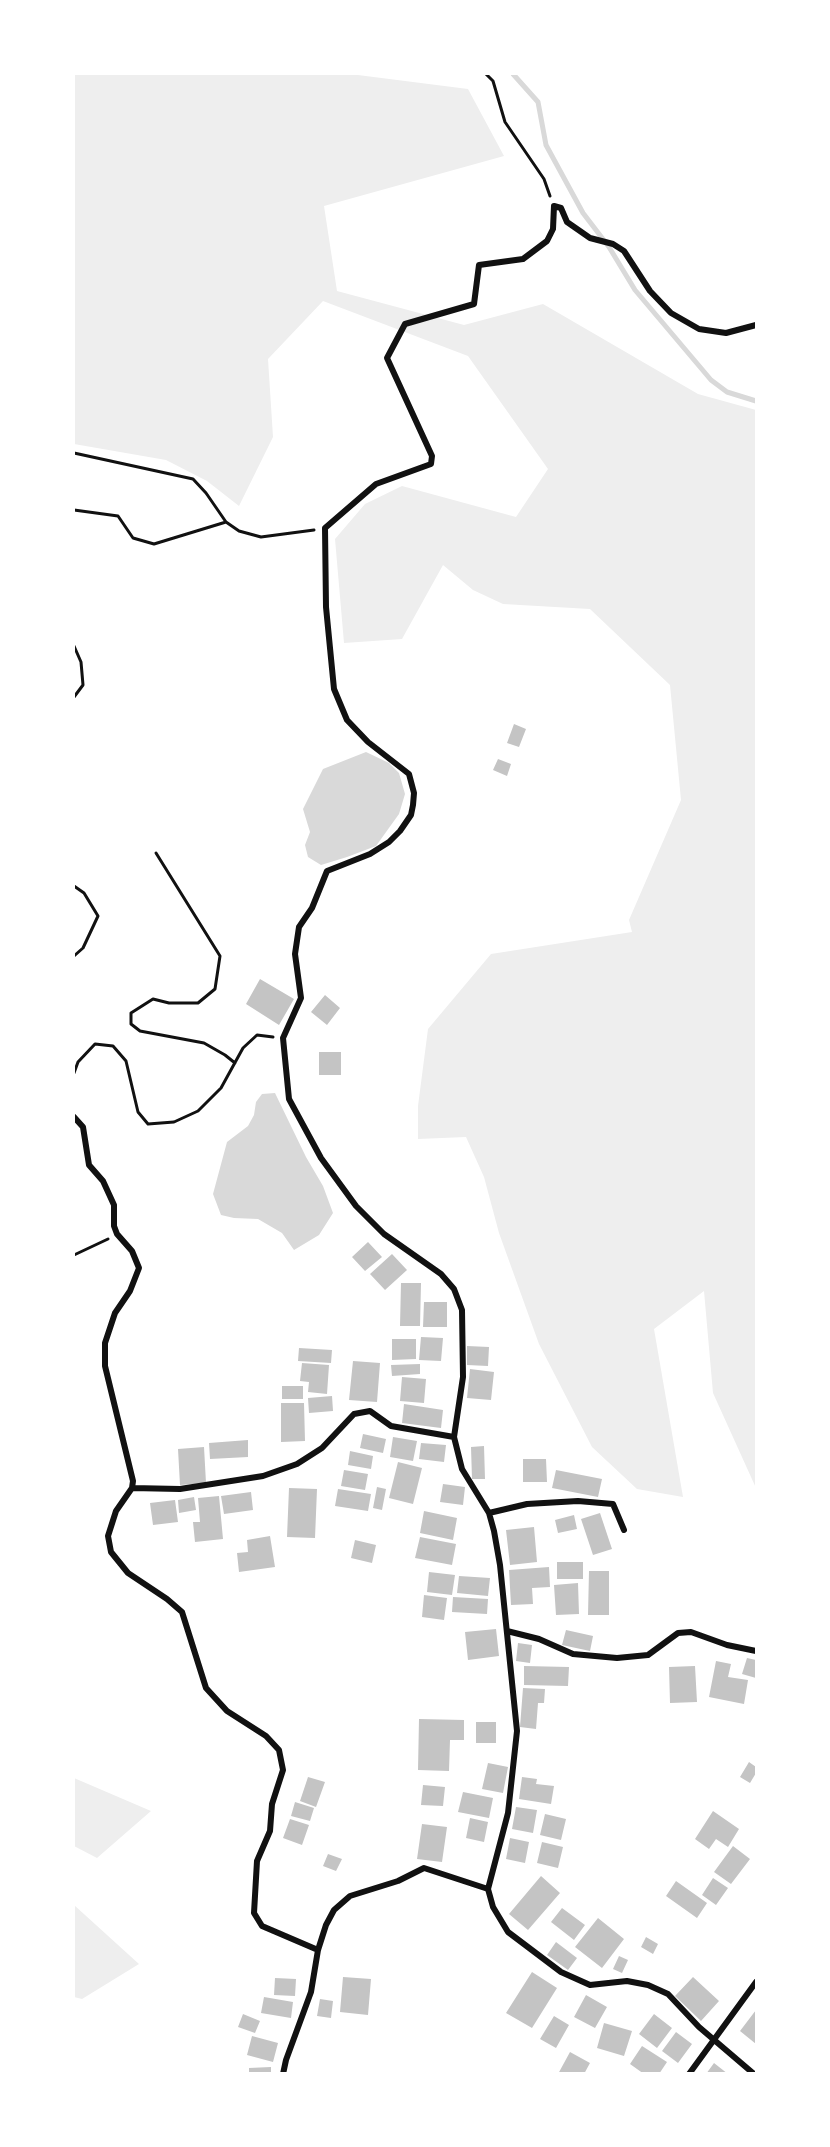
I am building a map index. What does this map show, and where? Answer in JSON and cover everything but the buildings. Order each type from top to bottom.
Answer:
[{"type":"street","points":[[754,2073],[699,2027],[668,1994],[648,1985],[627,1981],[590,1985],[561,1972],[508,1932],[493,1907],[488,1889],[508,1813],[517,1731],[500,1564],[489,1513],[462,1469],[454,1437],[463,1366],[462,1310],[454,1289],[441,1274],[384,1234],[356,1206],[321,1158],[289,1099],[283,1038],[300,998],[296,954],[299,927],[312,908],[327,871],[370,854],[389,842],[411,815],[414,793],[409,774],[368,742],[347,720],[334,688],[326,607],[325,528],[376,483],[431,464],[432,456],[387,358],[405,324],[474,304],[479,265],[524,259],[547,242],[553,229],[554,206],[561,208],[567,222],[590,238],[613,244],[624,251],[650,291],[672,313],[699,329],[726,333],[756,325]]},
{"type":"street","points":[[74,1117],[83,1127],[89,1165],[103,1181],[114,1205],[114,1226],[117,1234],[132,1251],[139,1268],[130,1291],[115,1313],[105,1343],[105,1366],[133,1481],[132,1488],[116,1511],[108,1536],[111,1552],[128,1573],[182,1612],[206,1688],[227,1711],[266,1736],[279,1750],[283,1770],[272,1803],[270,1831],[257,1861],[254,1913],[262,1926],[318,1950]]},
{"type":"street","points":[[132,1488],[180,1489],[262,1476],[297,1464],[322,1448],[354,1414],[370,1411],[391,1426],[454,1437]]},
{"type":"street","points":[[489,1513],[527,1504],[578,1501],[612,1504],[624,1530]]},
{"type":"street","points":[[507,1631],[539,1640],[573,1654],[617,1658],[648,1655],[678,1633],[691,1632],[727,1645],[756,1651]]},
{"type":"street","points":[[283,2073],[311,1992],[318,1950],[326,1925],[334,1910],[350,1896],[398,1881],[424,1868],[488,1889]]},
{"type":"street","points":[[689,2073],[756,1983]]},
{"type":"path","points":[[486,74],[493,81],[505,122],[544,178],[554,206]]},
{"type":"path","points":[[74,453],[193,479],[226,522],[239,531],[261,537],[325,528]]},
{"type":"path","points":[[74,510],[118,516],[133,538],[153,544],[226,522]]},
{"type":"path","points":[[74,646],[81,662],[83,685],[74,697]]},
{"type":"path","points":[[156,852],[220,956],[215,989],[198,1003],[169,1003],[153,999],[131,1013],[131,1024],[140,1031],[204,1043],[235,1063]]},
{"type":"path","points":[[74,886],[84,893],[98,916],[82,948],[74,956]]},
{"type":"path","points":[[74,1073],[78,1062],[95,1044],[113,1046],[126,1061],[138,1112],[148,1124],[174,1122],[198,1111],[221,1088],[243,1048],[257,1035],[283,1038]]},
{"type":"path","points":[[74,1255],[117,1234]]},
{"type":"shaded area","points":[[74,74],[350,74],[468,89],[504,156],[324,206],[337,291],[464,325],[543,304],[698,394],[756,410],[756,1488],[713,1393],[704,1291],[654,1329],[683,1497],[637,1489],[592,1447],[539,1344],[499,1233],[484,1177],[466,1137],[418,1139],[418,1106],[428,1029],[491,954],[632,932],[629,920],[681,800],[670,685],[590,609],[503,604],[473,590],[443,565],[402,639],[344,643],[335,539],[365,504],[402,486],[516,517],[548,469],[468,356],[323,301],[268,359],[273,437],[239,506],[207,481],[166,460],[74,444]]},
{"type":"shaded area","points":[[366,752],[389,763],[399,773],[405,794],[399,814],[376,846],[321,865],[308,857],[305,845],[310,832],[303,809],[323,769]]},
{"type":"shaded area","points":[[275,1093],[306,1157],[323,1186],[333,1213],[319,1235],[294,1250],[282,1233],[258,1219],[221,1215],[213,1194],[227,1142],[248,1126],[254,1115],[256,1102],[262,1094]]},
{"type":"shaded area","points":[[74,1778],[151,1811],[97,1858],[74,1846]]},
{"type":"shaded area","points":[[74,1905],[139,1964],[82,1999],[74,1997]]},
{"type":"waterway","points":[[513,74],[538,102],[546,145],[583,213],[609,247],[635,290],[711,380],[727,392],[756,401]]}]
